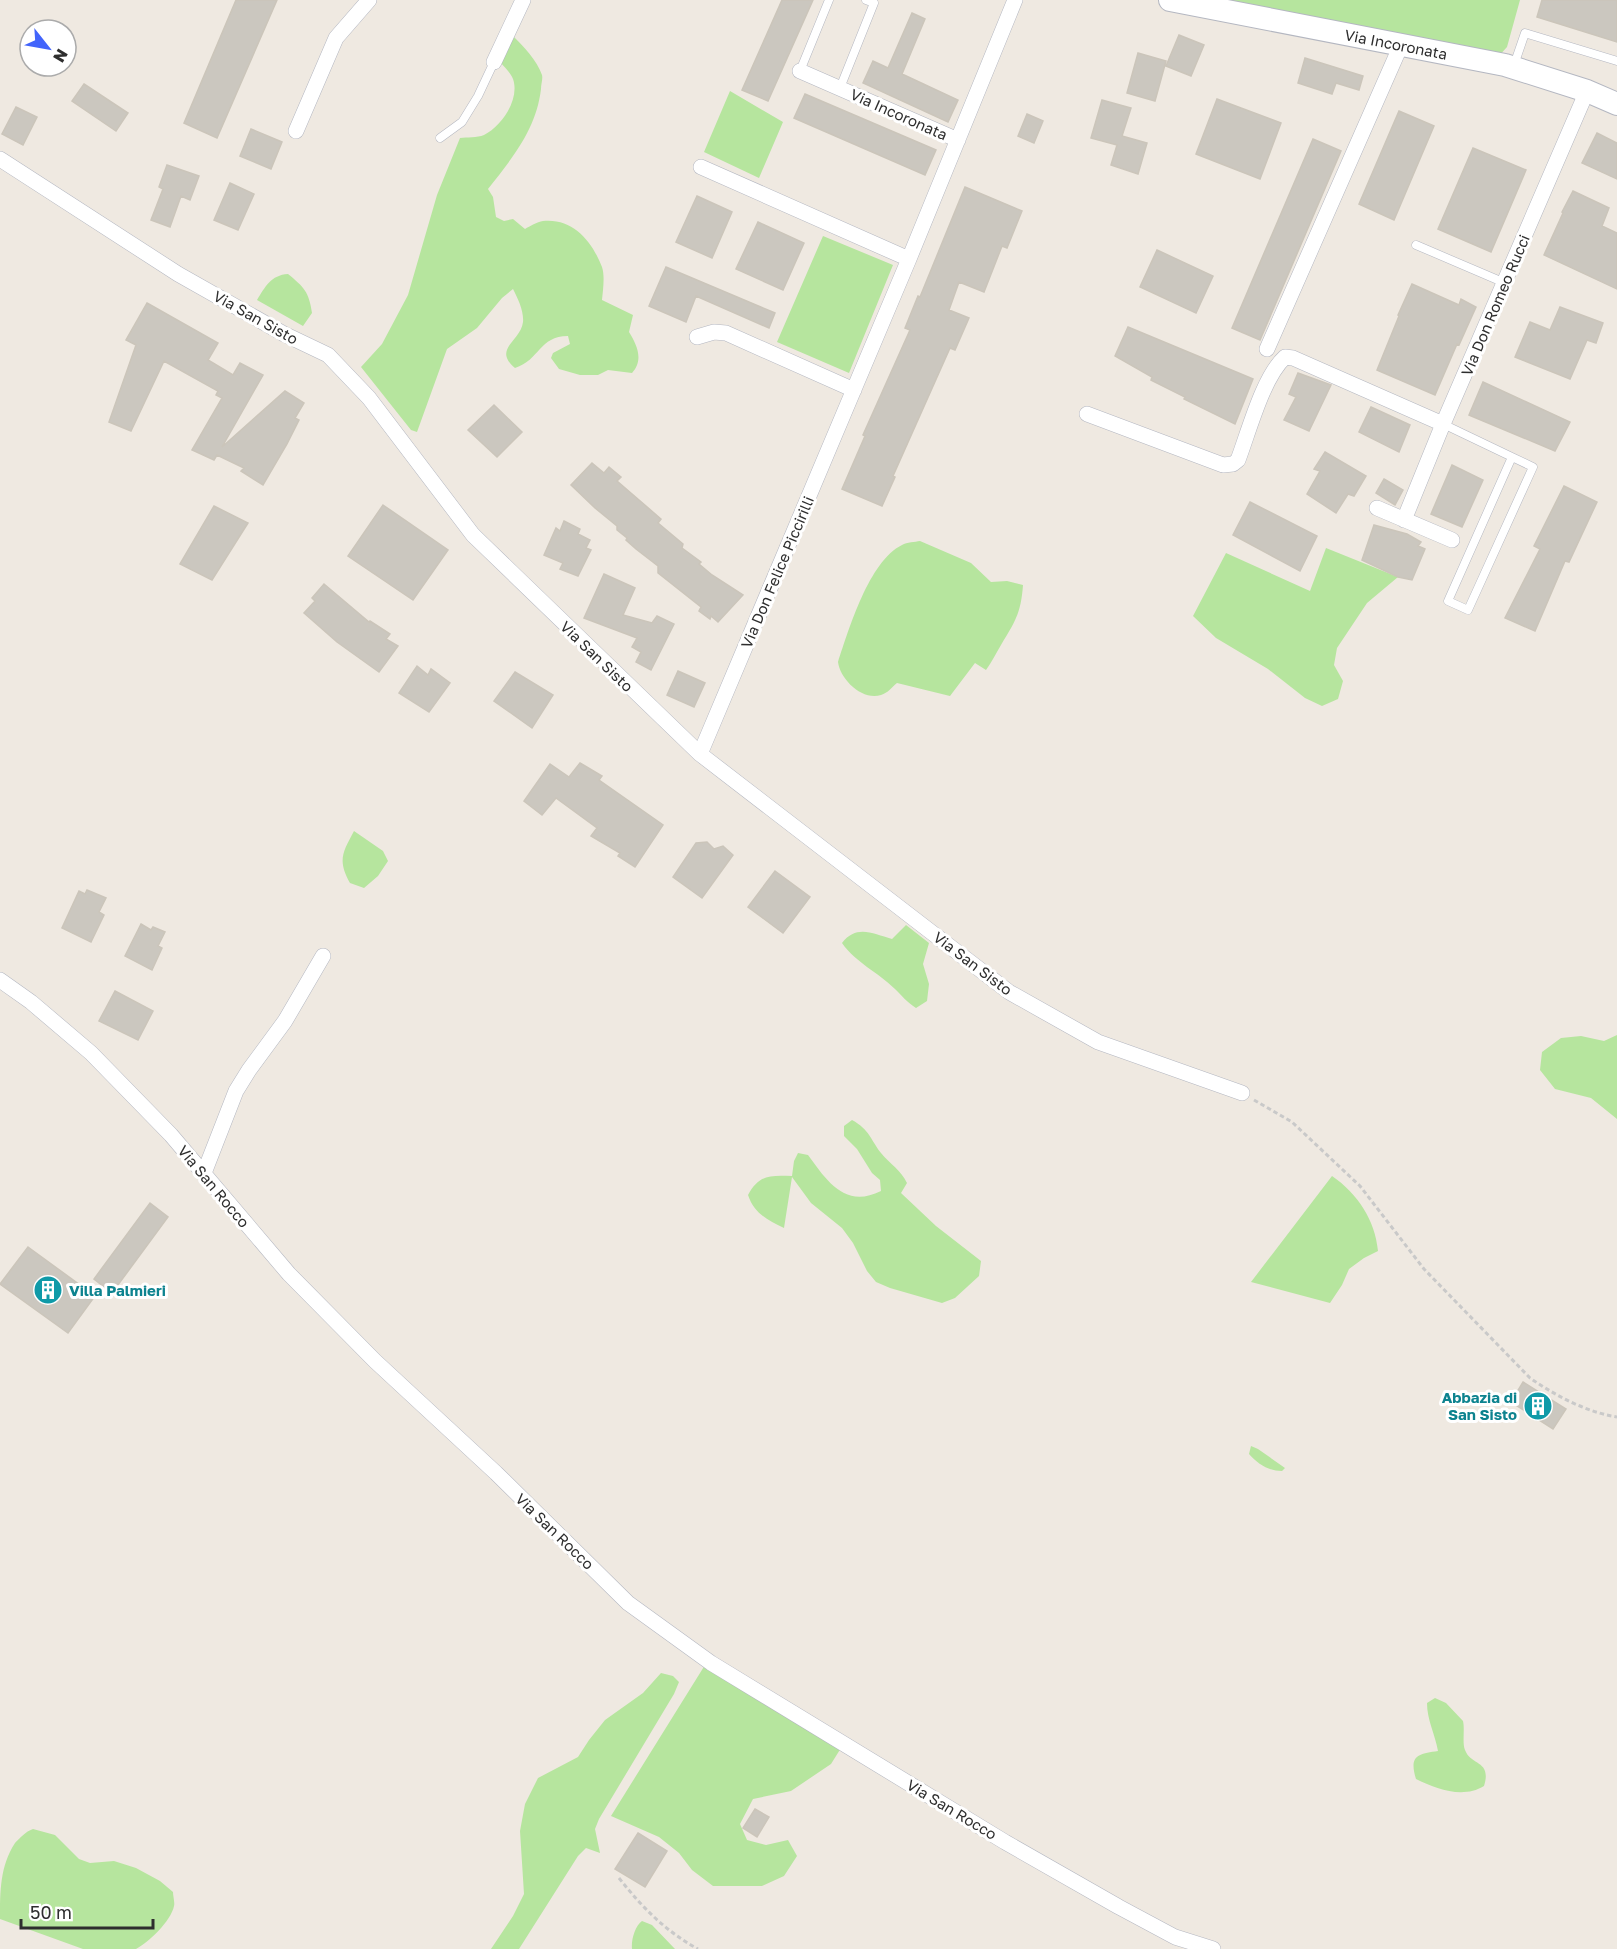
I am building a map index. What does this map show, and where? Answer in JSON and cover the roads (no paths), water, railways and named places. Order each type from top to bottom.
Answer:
[{"type":"main road","name":"Via Incoronata","points":[[1170,0],[1514,68],[1587,91],[1617,104]]},
{"type":"street","points":[[296,131],[336,38],[369,0]]},
{"type":"street","points":[[494,62],[524,0]]},
{"type":"street","name":"Via Don Felice Piccirilli","points":[[699,754],[909,259],[1015,0]]},
{"type":"street","points":[[1267,349],[1401,45]]},
{"type":"street","name":"Via Incoronata","points":[[800,71],[958,140]]},
{"type":"street","name":"Via Don Romeo Rucci","points":[[1404,520],[1587,91]]},
{"type":"street","name":"Via San Sisto","points":[[0,159],[178,274],[284,334],[328,355],[369,398],[473,535],[699,754],[1009,992],[1098,1042],[1242,1093]]},
{"type":"street","points":[[701,167],[909,259]]},
{"type":"street","points":[[697,337],[714,332],[726,333],[854,390]]},
{"type":"street","points":[[1087,414],[1223,465],[1233,464],[1238,460],[1267,382],[1285,357],[1293,358],[1443,424]]},
{"type":"street","points":[[1377,508],[1452,540]]},
{"type":"street","points":[[204,1173],[236,1091],[285,1021],[323,956]]},
{"type":"street","name":"Via San Rocco","points":[[0,980],[31,1002],[91,1053],[171,1135],[304,1290],[628,1603],[711,1663],[1005,1842],[1175,1937],[1213,1949]]},
{"type":"lane","name":"Via Incoronata","points":[[800,71],[830,0]]},
{"type":"lane","name":"Via Incoronata","points":[[840,88],[874,3],[866,0]]},
{"type":"lane","points":[[1514,68],[1525,33],[1617,61]]},
{"type":"lane","points":[[441,138],[462,122],[478,96],[494,62]]},
{"type":"lane","points":[[1416,245],[1505,283]]},
{"type":"lane","points":[[1443,424],[1533,467],[1468,610],[1448,601],[1512,457]]},
{"type":"place","name":"Villa Palmieri","points":[[48,1290]]},
{"type":"place","name":"Abbazia di San Sisto","points":[[1538,1406]]}]
